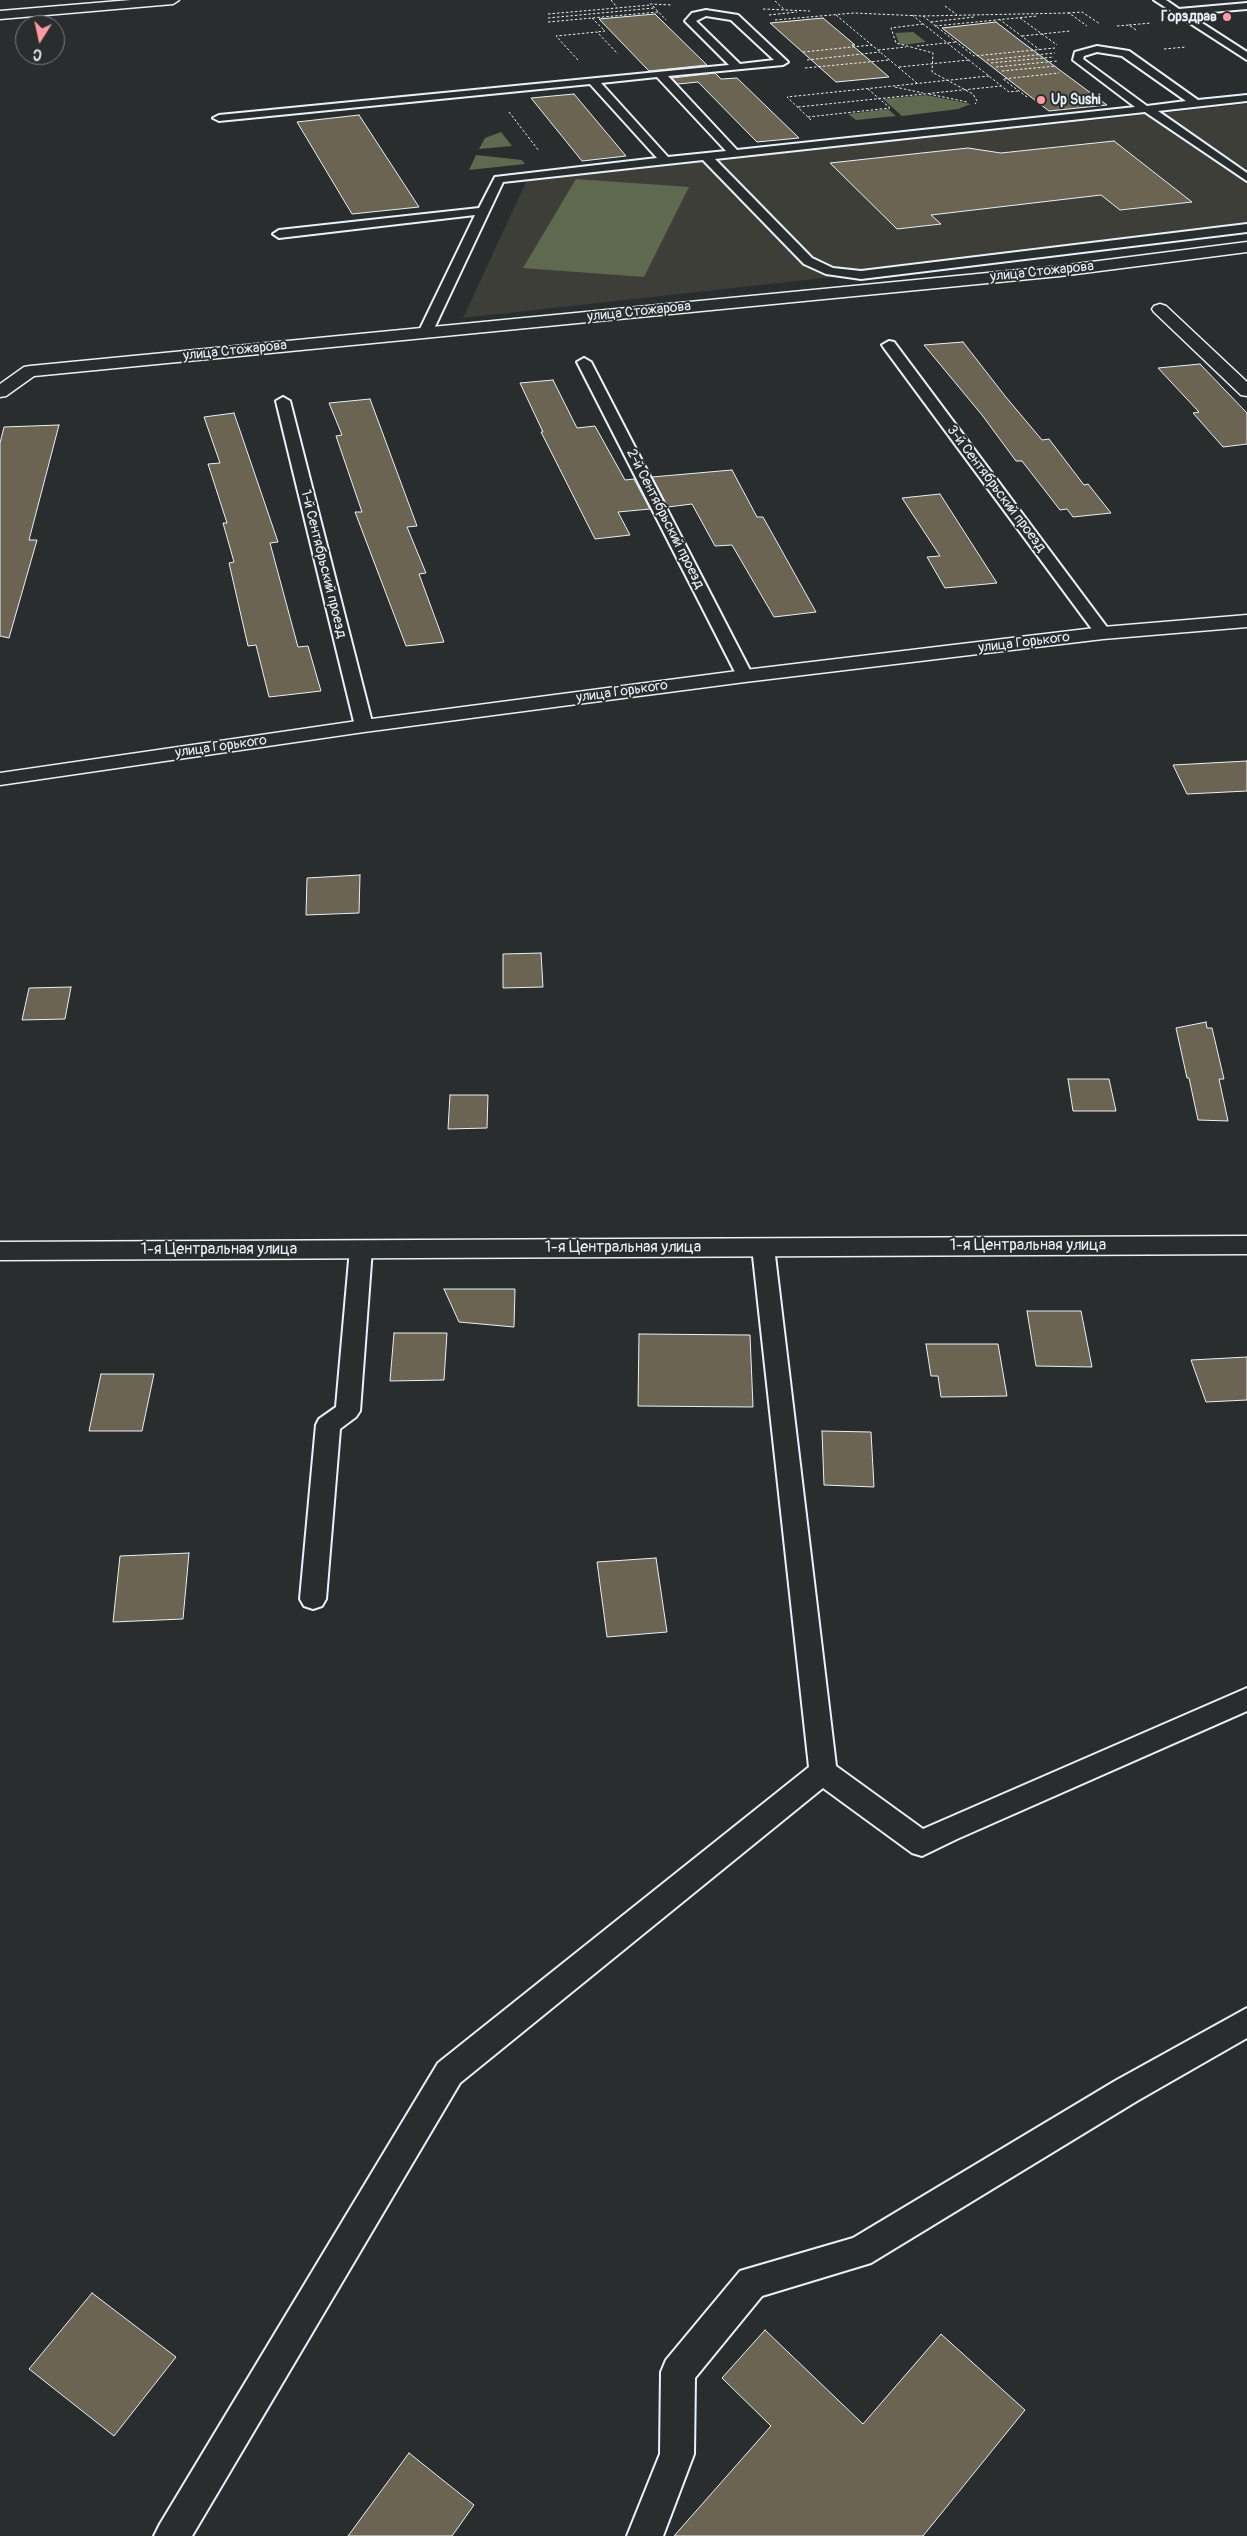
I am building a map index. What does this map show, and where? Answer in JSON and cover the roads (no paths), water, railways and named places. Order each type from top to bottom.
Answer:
[{"type":"street","points":[[0,15],[173,0]]},
{"type":"street","name":"улица Стожарова","points":[[0,392],[30,371],[1060,271],[1247,247]]},
{"type":"street","points":[[1160,309],[1247,391]]},
{"type":"street","name":"улица Горького","points":[[0,779],[364,726],[745,676],[1103,633],[1247,622]]},
{"type":"street","name":"1-я Центральная улица","points":[[0,1251],[1247,1245]]},
{"type":"lane","points":[[1159,0],[1247,57]]},
{"type":"lane","points":[[1178,12],[1247,6]]},
{"type":"lane","points":[[219,118],[738,67],[784,62],[736,18],[725,14],[712,13],[696,15],[690,21],[738,67]]},
{"type":"lane","points":[[1197,104],[1125,53],[1097,49],[1078,54],[1078,60],[1091,70],[1247,178]]},
{"type":"lane","points":[[660,74],[735,154]]},
{"type":"lane","points":[[593,81],[665,161]]},
{"type":"lane","points":[[425,333],[498,179],[1247,98]]},
{"type":"lane","points":[[706,157],[808,261],[830,271],[861,274],[1247,228]]},
{"type":"lane","points":[[279,234],[483,211]]},
{"type":"lane","name":"3-й Сентябрьский проезд","points":[[890,345],[1103,633]]},
{"type":"lane","name":"2-й Сентябрьский проезд","points":[[584,362],[745,676]]},
{"type":"lane","name":"1-й Сентябрьский проезд","points":[[283,401],[364,726]]},
{"type":"lane","points":[[763,1247],[823,1772],[922,1844],[947,1830],[1247,1699]]},
{"type":"lane","points":[[313,1599],[328,1425],[348,1411],[361,1250]]},
{"type":"lane","points":[[172,2536],[449,2073],[823,1772]]},
{"type":"lane","points":[[645,2536],[677,2454],[678,2372],[752,2283],[860,2252],[1126,2091],[1247,2022]]},
{"type":"place","name":"Горздрав","points":[[1227,17]]},
{"type":"place","name":"Up Sushi","points":[[1041,100]]}]
